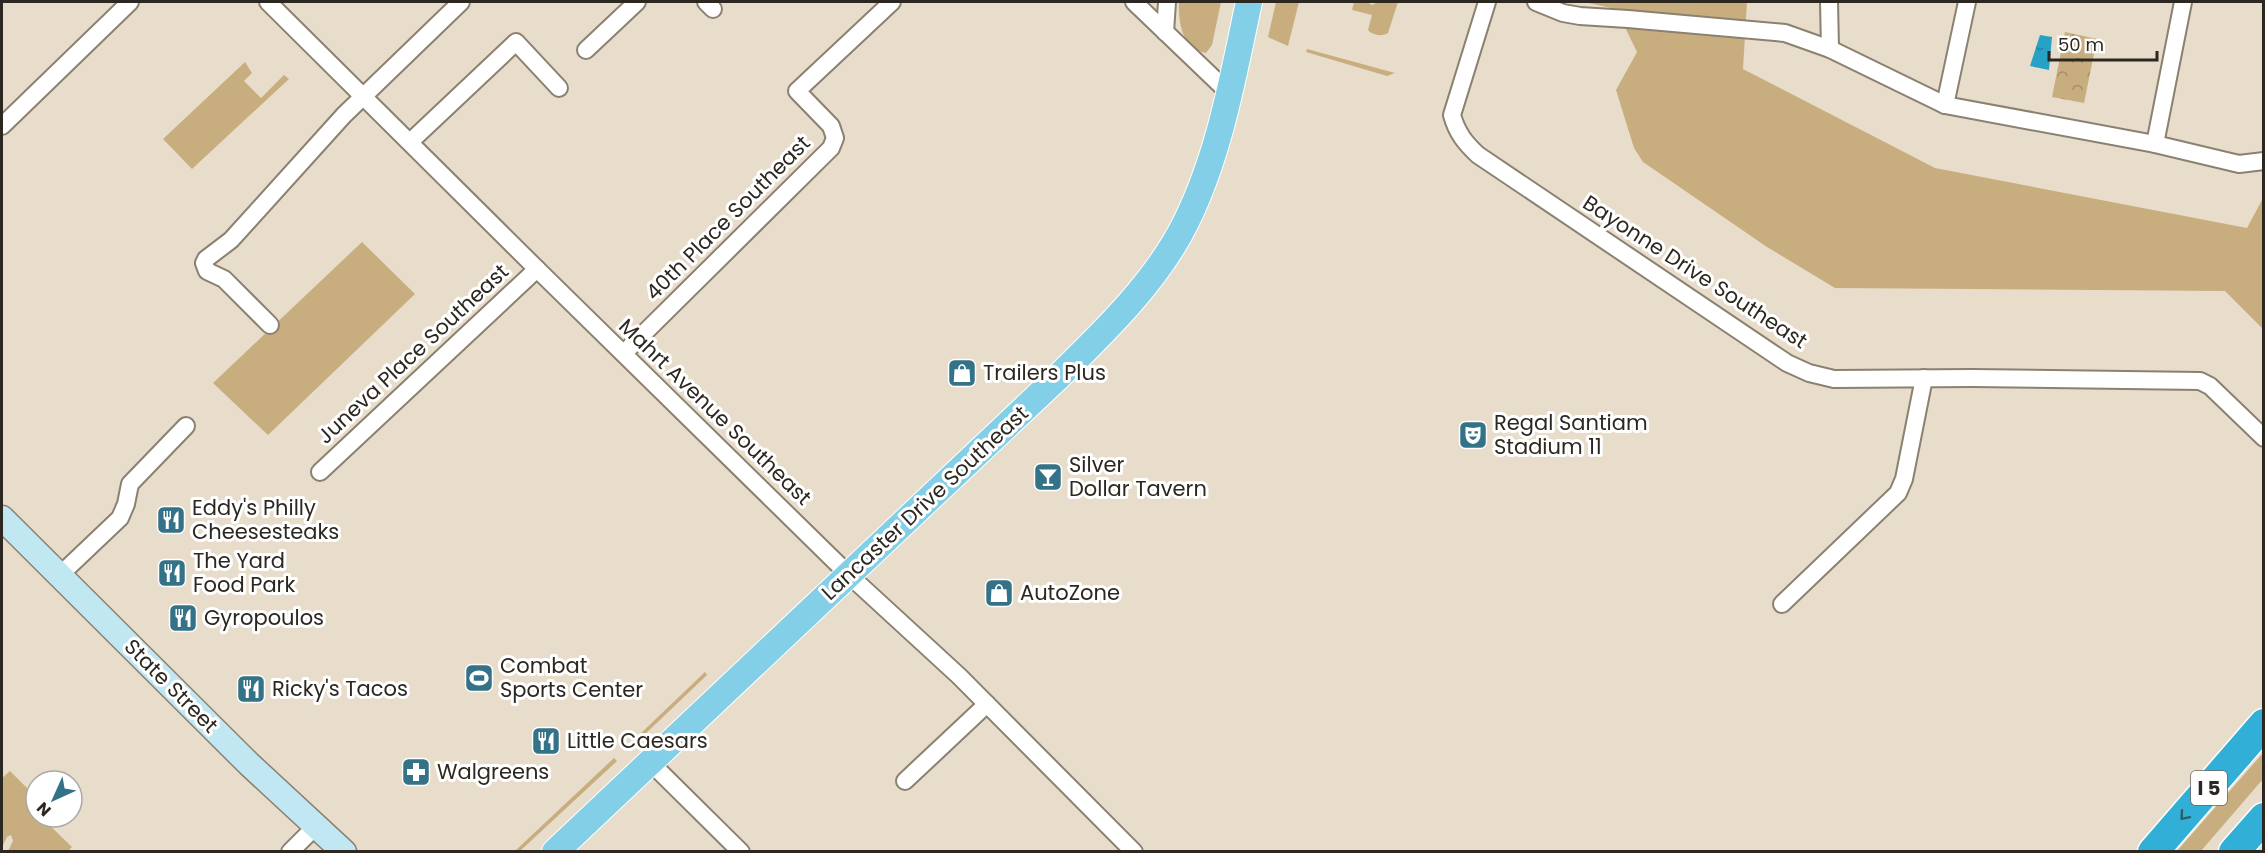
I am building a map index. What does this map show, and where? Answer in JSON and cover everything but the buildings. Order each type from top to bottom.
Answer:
[{"type":"highway","name":"I 5","points":[[2153,852],[2264,724]]},
{"type":"highway","points":[[2234,852],[2264,818]]},
{"type":"main road","name":"Lancaster Drive Southeast","points":[[555,852],[1081,355],[1128,305],[1154,273],[1186,223],[1200,191],[1222,124],[1249,2]]},
{"type":"main road","name":"State Street","points":[[2,518],[249,764],[344,852]]},
{"type":"street","points":[[2,126],[130,2]]},
{"type":"street","name":"Mahrt Avenue Southeast","points":[[268,2],[537,270],[849,575],[987,704],[1134,852]]},
{"type":"street","points":[[270,325],[224,279],[207,271],[204,263],[231,240],[318,142],[461,2]]},
{"type":"street","points":[[586,50],[637,2]]},
{"type":"street","name":"40th Place Southeast","points":[[624,353],[831,148],[835,138],[831,126],[798,91],[892,2]]},
{"type":"street","points":[[1134,2],[1229,93]]},
{"type":"street","points":[[1165,32],[1167,2]]},
{"type":"street","name":"Bayonne Drive Southeast","points":[[1487,2],[1452,115],[1457,130],[1465,142],[1479,155],[1787,363],[1809,373],[1834,379],[2200,381],[2210,386],[2264,438]]},
{"type":"street","points":[[1536,2],[1563,13],[1580,16],[1785,33],[1830,49],[1945,105],[2155,144],[2239,164],[2264,161]]},
{"type":"street","points":[[1829,2],[1830,49]]},
{"type":"street","points":[[1945,105],[1967,2]]},
{"type":"street","points":[[2155,144],[2183,2]]},
{"type":"street","points":[[410,142],[516,42],[559,88]]},
{"type":"street","name":"Juneva Place Southeast","points":[[320,472],[537,270]]},
{"type":"street","points":[[1782,604],[1898,493],[1904,479],[1924,378]]},
{"type":"street","points":[[60,575],[120,518],[126,504],[130,484],[186,426]]},
{"type":"street","points":[[905,781],[987,704]]},
{"type":"street","points":[[650,762],[741,852]]},
{"type":"street","points":[[290,852],[316,826]]},
{"type":"green space","points":[[1179,2],[1221,2],[1212,45],[1206,53],[1192,46],[1183,34],[1179,18]]},
{"type":"green space","points":[[1276,2],[1299,2],[1288,46],[1268,37]]},
{"type":"green space","points":[[1354,2],[1367,2],[1372,5],[1378,2],[1398,2],[1388,33],[1380,35],[1370,32],[1368,30],[1372,15],[1352,10]]},
{"type":"green space","points":[[1584,2],[1747,2],[1743,69],[1935,168],[2247,228],[2263,198],[2263,329],[2225,291],[1835,288],[1767,247],[1643,162],[1634,148],[1616,90],[1637,52],[1616,9]]},
{"type":"green space","points":[[2065,32],[2097,39],[2084,103],[2052,97]]},
{"type":"green space","points":[[1307,49],[1395,73],[1387,76],[1306,52]]},
{"type":"green space","points":[[245,62],[252,73],[244,81],[261,98],[284,75],[289,79],[192,169],[163,139]]},
{"type":"green space","points":[[362,242],[415,294],[268,435],[213,383]]},
{"type":"green space","points":[[705,672],[707,675],[641,738],[639,735]]},
{"type":"green space","points":[[2263,753],[2263,779],[2201,851],[2177,851]]},
{"type":"green space","points":[[614,758],[617,761],[520,851],[515,851]]},
{"type":"green space","points":[[10,771],[24,785],[24,829],[53,829],[72,847],[68,851],[8,851],[13,841],[11,835],[7,837],[2,847],[2,778]]},
{"type":"water","points":[[2040,35],[2052,37],[2049,70],[2030,66]]},
{"type":"place","name":"Trailers Plus","points":[[962,373]]},
{"type":"place","name":"Regal Santiam Stadium 11","points":[[1473,435]]},
{"type":"place","name":"Silver Dollar Tavern","points":[[1048,477]]},
{"type":"place","name":"Eddy's Philly Cheesesteaks","points":[[171,520]]},
{"type":"place","name":"The Yard Food Park","points":[[172,573]]},
{"type":"place","name":"AutoZone","points":[[999,593]]},
{"type":"place","name":"Gyropoulos","points":[[183,618]]},
{"type":"place","name":"Combat Sports Center","points":[[479,678]]},
{"type":"place","name":"Ricky's Tacos","points":[[251,689]]},
{"type":"place","name":"Little Caesars","points":[[546,741]]},
{"type":"place","name":"Walgreens","points":[[416,772]]}]
